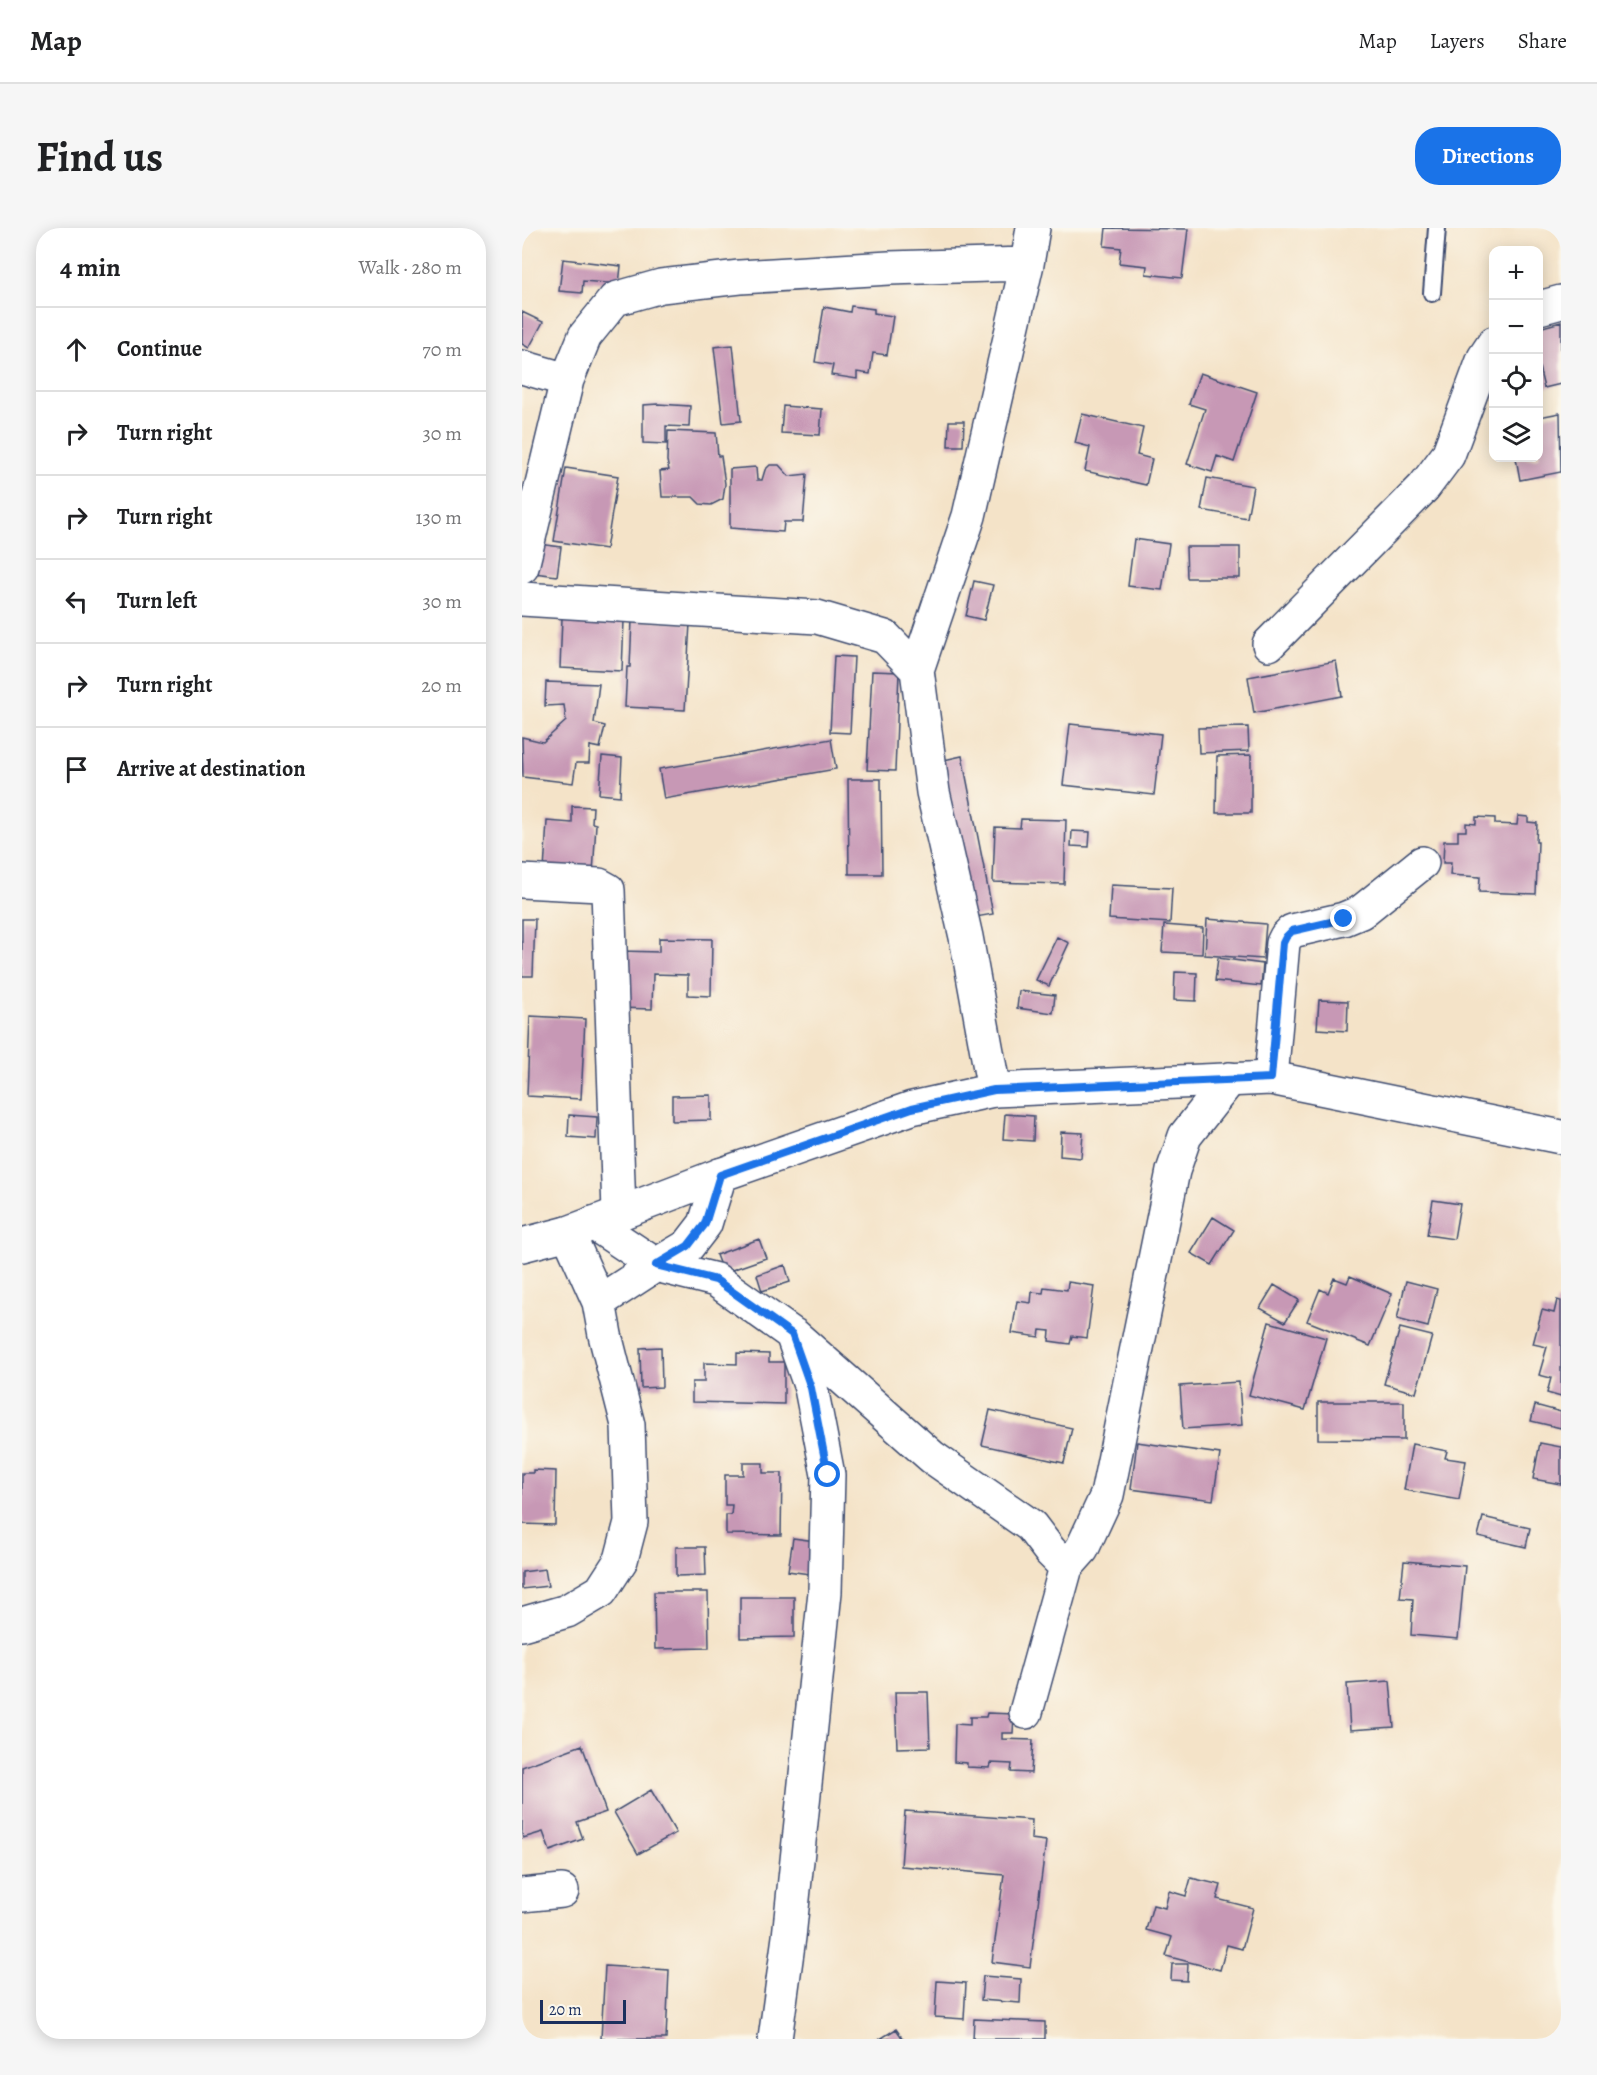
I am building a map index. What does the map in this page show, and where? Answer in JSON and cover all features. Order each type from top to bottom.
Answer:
[{"type":"street","points":[[994,1090],[966,937],[933,792],[917,670],[969,516],[1027,264],[1033,228]]},
{"type":"street","points":[[522,567],[567,380],[585,336],[615,299],[662,286],[740,277],[1027,264]]},
{"type":"street","points":[[1543,307],[1561,302]]},
{"type":"street","points":[[1269,644],[1425,487],[1448,455],[1484,358],[1489,350]]},
{"type":"street","points":[[522,367],[567,380]]},
{"type":"street","points":[[522,599],[817,617],[885,637],[917,670]]},
{"type":"street","points":[[1271,1078],[1283,943],[1286,937],[1292,931],[1344,919],[1361,912],[1422,863]]},
{"type":"street","points":[[522,881],[599,885],[608,890],[594,1222],[599,1302],[628,1425],[631,1522],[621,1560],[601,1591],[567,1611],[522,1624]]},
{"type":"street","points":[[522,1245],[594,1222],[912,1108],[994,1090],[1271,1078],[1561,1137]]},
{"type":"street","points":[[1026,1712],[1066,1567],[1082,1549],[1107,1495],[1173,1171],[1185,1136],[1230,1079]]},
{"type":"street","points":[[599,1302],[688,1246],[705,1224],[720,1175]]},
{"type":"street","points":[[594,1222],[656,1265],[716,1280],[792,1334],[932,1457],[1031,1526],[1066,1567]]},
{"type":"street","points":[[775,2039],[789,1937],[823,1614],[828,1475],[811,1388],[792,1334]]},
{"type":"street","points":[[522,1895],[562,1892]]},
{"type":"lane","points":[[1432,293],[1437,228]]},
{"type":"building","points":[[1106,228],[1188,229],[1182,278],[1146,274],[1147,266],[1119,263],[1121,248],[1104,246]]},
{"type":"building","points":[[563,259],[621,266],[619,284],[583,281],[582,293],[559,291]]},
{"type":"building","points":[[851,306],[874,309],[874,313],[893,316],[887,355],[873,353],[870,374],[857,372],[857,379],[831,375],[833,365],[815,362],[824,307],[850,312]]},
{"type":"building","points":[[522,312],[543,322],[529,348],[522,344]]},
{"type":"building","points":[[1561,322],[1561,384],[1544,388],[1543,384],[1543,327]]},
{"type":"building","points":[[733,345],[741,421],[723,423],[714,347]]},
{"type":"building","points":[[1200,373],[1257,392],[1234,462],[1217,456],[1212,472],[1187,464],[1205,409],[1189,404]]},
{"type":"building","points":[[643,405],[690,406],[689,427],[666,426],[666,444],[643,443]]},
{"type":"building","points":[[783,406],[822,409],[820,435],[781,433]]},
{"type":"building","points":[[1560,413],[1561,472],[1520,480],[1517,462],[1543,462],[1543,416]]},
{"type":"building","points":[[1082,414],[1143,428],[1137,455],[1152,459],[1146,485],[1085,471],[1090,447],[1075,443]]},
{"type":"building","points":[[949,421],[964,421],[963,446],[948,446]]},
{"type":"building","points":[[668,431],[716,433],[718,456],[721,456],[725,484],[723,499],[711,505],[700,504],[693,497],[662,497],[660,471],[669,470]]},
{"type":"building","points":[[770,465],[779,465],[789,476],[807,474],[803,522],[784,522],[783,532],[730,528],[730,469],[756,467],[757,480],[762,480],[765,470]]},
{"type":"building","points":[[566,468],[618,476],[606,549],[554,541]]},
{"type":"building","points":[[1207,478],[1253,486],[1247,518],[1201,510]]},
{"type":"building","points":[[1134,539],[1169,544],[1162,590],[1128,586]]},
{"type":"building","points":[[531,543],[561,547],[557,576],[527,572]]},
{"type":"building","points":[[1186,547],[1240,547],[1240,578],[1187,578]]},
{"type":"building","points":[[974,581],[993,585],[984,620],[966,616]]},
{"type":"building","points":[[562,618],[624,620],[622,671],[560,668]]},
{"type":"building","points":[[632,620],[690,623],[685,710],[625,707]]},
{"type":"building","points":[[834,656],[854,657],[850,733],[830,732]]},
{"type":"building","points":[[1336,661],[1342,696],[1254,713],[1248,677]]},
{"type":"building","points":[[872,671],[899,672],[895,771],[867,770]]},
{"type":"building","points":[[546,682],[599,684],[594,723],[605,726],[600,748],[590,746],[589,763],[576,763],[573,783],[523,777],[522,737],[543,742],[566,721],[564,705],[545,706]]},
{"type":"building","points":[[1070,724],[1161,734],[1154,795],[1063,785]]},
{"type":"building","points":[[1248,727],[1249,751],[1199,753],[1198,728]]},
{"type":"building","points":[[831,739],[836,769],[664,799],[659,769]]},
{"type":"building","points":[[1251,755],[1251,813],[1216,813],[1217,756]]},
{"type":"building","points":[[602,756],[622,758],[620,796],[599,794]]},
{"type":"building","points":[[962,756],[993,914],[965,919],[935,762]]},
{"type":"building","points":[[848,779],[881,779],[882,874],[849,874]]},
{"type":"building","points":[[572,806],[593,807],[592,823],[596,824],[593,874],[544,871],[547,821],[572,823]]},
{"type":"building","points":[[1518,816],[1528,817],[1528,822],[1537,823],[1536,894],[1479,892],[1480,877],[1450,875],[1451,863],[1443,863],[1444,841],[1458,841],[1458,831],[1466,831],[1466,823],[1476,824],[1476,817],[1495,818],[1495,824],[1517,825]]},
{"type":"building","points":[[1021,819],[1066,820],[1064,884],[993,882],[995,827],[1020,828]]},
{"type":"building","points":[[1072,831],[1090,832],[1089,847],[1071,846]]},
{"type":"building","points":[[1111,885],[1172,888],[1170,923],[1109,919]]},
{"type":"building","points":[[522,919],[535,919],[533,976],[522,976]]},
{"type":"building","points":[[1207,919],[1266,924],[1263,959],[1205,955]]},
{"type":"building","points":[[1164,925],[1203,928],[1202,954],[1162,952]]},
{"type":"building","points":[[1057,937],[1069,943],[1049,986],[1036,980]]},
{"type":"building","points":[[659,938],[712,939],[711,996],[688,995],[688,975],[653,974],[652,1009],[619,1008],[621,951],[659,952]]},
{"type":"building","points":[[1218,958],[1263,964],[1261,986],[1215,981]]},
{"type":"building","points":[[1175,972],[1197,973],[1196,1001],[1174,1000]]},
{"type":"building","points":[[1019,991],[1055,995],[1053,1013],[1017,1008]]},
{"type":"building","points":[[1319,1000],[1348,1001],[1347,1031],[1317,1029]]},
{"type":"building","points":[[530,1016],[585,1019],[581,1099],[527,1096]]},
{"type":"building","points":[[711,1095],[711,1120],[672,1121],[672,1096]]},
{"type":"building","points":[[1005,1114],[1034,1116],[1033,1141],[1003,1139]]},
{"type":"building","points":[[569,1115],[597,1117],[596,1139],[568,1137]]},
{"type":"building","points":[[1061,1132],[1083,1133],[1081,1158],[1060,1156]]},
{"type":"building","points":[[1433,1200],[1460,1204],[1454,1239],[1427,1235]]},
{"type":"building","points":[[1213,1217],[1234,1230],[1212,1265],[1191,1253]]},
{"type":"building","points":[[759,1239],[766,1258],[723,1273],[716,1255]]},
{"type":"building","points":[[785,1265],[790,1282],[762,1291],[757,1275]]},
{"type":"building","points":[[1350,1276],[1392,1294],[1370,1346],[1307,1321],[1320,1289],[1328,1293],[1334,1278],[1347,1283]]},
{"type":"building","points":[[1406,1281],[1437,1289],[1428,1327],[1397,1319]]},
{"type":"building","points":[[1068,1282],[1094,1286],[1087,1338],[1072,1336],[1070,1344],[1049,1341],[1050,1331],[1040,1330],[1039,1337],[1012,1333],[1017,1301],[1031,1303],[1032,1292],[1043,1293],[1044,1287],[1067,1290]]},
{"type":"building","points":[[1274,1285],[1299,1300],[1285,1322],[1260,1308]]},
{"type":"building","points":[[1557,1300],[1561,1301],[1561,1397],[1547,1393],[1551,1378],[1539,1375],[1547,1347],[1533,1344],[1542,1310],[1554,1313]]},
{"type":"building","points":[[1269,1322],[1326,1338],[1305,1410],[1249,1395]]},
{"type":"building","points":[[1400,1328],[1432,1336],[1416,1393],[1384,1384]]},
{"type":"building","points":[[661,1347],[662,1387],[641,1388],[640,1348]]},
{"type":"building","points":[[737,1353],[769,1354],[769,1362],[784,1362],[784,1404],[692,1402],[692,1382],[704,1382],[704,1363],[737,1364]]},
{"type":"building","points":[[1239,1382],[1242,1425],[1183,1429],[1180,1386]]},
{"type":"building","points":[[1318,1402],[1404,1402],[1404,1440],[1318,1439]]},
{"type":"building","points":[[1535,1405],[1561,1412],[1561,1428],[1531,1421]]},
{"type":"building","points":[[990,1410],[1072,1428],[1064,1463],[982,1445]]},
{"type":"building","points":[[1137,1442],[1220,1454],[1213,1500],[1131,1489]]},
{"type":"building","points":[[1540,1443],[1561,1447],[1561,1484],[1533,1479]]},
{"type":"building","points":[[1412,1444],[1447,1451],[1445,1458],[1466,1461],[1459,1500],[1404,1490]]},
{"type":"building","points":[[743,1463],[763,1463],[763,1473],[782,1473],[781,1535],[726,1534],[726,1515],[731,1515],[732,1505],[725,1505],[725,1475],[743,1475]]},
{"type":"building","points":[[533,1470],[556,1471],[555,1525],[522,1524],[522,1473],[533,1473]]},
{"type":"building","points":[[1483,1517],[1530,1528],[1526,1547],[1478,1536]]},
{"type":"building","points":[[793,1538],[822,1542],[817,1575],[788,1571]]},
{"type":"building","points":[[676,1547],[705,1547],[706,1575],[676,1576]]},
{"type":"building","points":[[1404,1561],[1465,1566],[1458,1639],[1411,1635],[1413,1599],[1400,1598]]},
{"type":"building","points":[[545,1569],[548,1586],[522,1589],[522,1572]]},
{"type":"building","points":[[654,1592],[708,1592],[709,1648],[655,1649]]},
{"type":"building","points":[[740,1597],[794,1597],[794,1637],[740,1638]]},
{"type":"building","points":[[1390,1681],[1394,1727],[1350,1730],[1347,1684]]},
{"type":"building","points":[[895,1692],[928,1692],[930,1747],[897,1748]]},
{"type":"building","points":[[987,1713],[1014,1714],[1013,1733],[1002,1733],[1002,1739],[1033,1740],[1031,1773],[1011,1772],[1012,1764],[991,1763],[990,1768],[967,1767],[967,1763],[954,1762],[955,1724],[970,1725],[970,1717],[986,1717]]},
{"type":"building","points":[[582,1745],[606,1812],[577,1822],[583,1839],[550,1851],[543,1832],[523,1838],[522,1767]]},
{"type":"building","points":[[651,1790],[676,1833],[638,1854],[614,1812]]},
{"type":"building","points":[[905,1811],[1032,1820],[1031,1839],[1046,1841],[1030,1967],[992,1962],[1004,1875],[901,1866]]},
{"type":"building","points":[[1191,1878],[1221,1885],[1217,1899],[1253,1908],[1242,1949],[1227,1945],[1220,1970],[1166,1956],[1172,1937],[1146,1930],[1153,1905],[1165,1908],[1169,1891],[1186,1896]]},
{"type":"building","points":[[1172,1964],[1188,1964],[1187,1981],[1171,1980]]},
{"type":"building","points":[[605,1966],[669,1970],[666,2039],[601,2039]]},
{"type":"building","points":[[983,1976],[1021,1979],[1020,2003],[981,2000]]},
{"type":"building","points":[[937,1981],[966,1983],[964,2019],[935,2017]]},
{"type":"building","points":[[974,2019],[1045,2022],[1045,2039],[973,2039]]},
{"type":"building","points":[[896,2029],[903,2039],[880,2039]]},
{"type":"route","points":[[828,1475],[811,1388],[792,1334],[716,1280],[656,1265],[688,1246],[705,1224],[720,1175],[912,1108],[994,1090],[1271,1078],[1283,943],[1292,931],[1344,919]]}]
